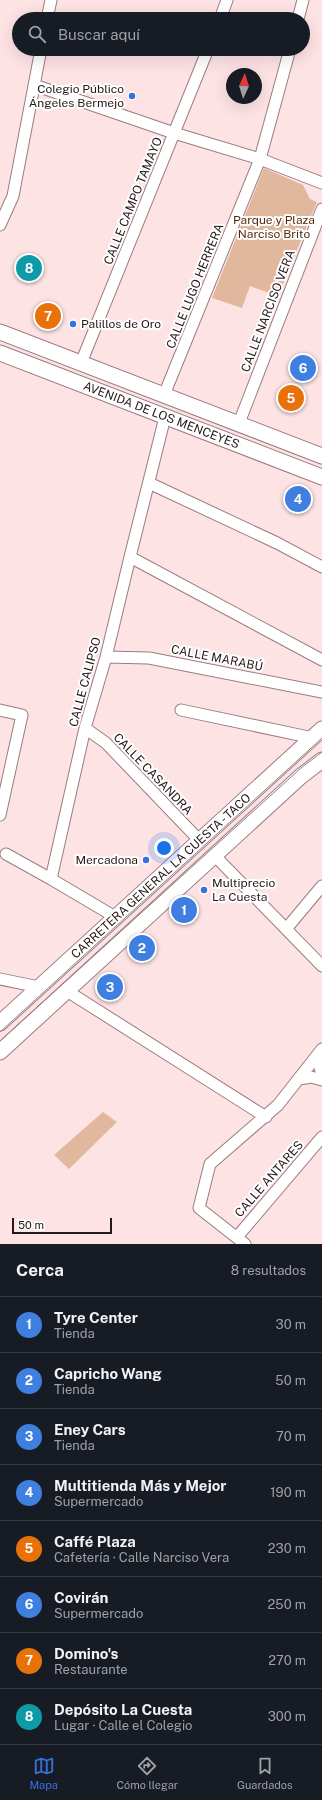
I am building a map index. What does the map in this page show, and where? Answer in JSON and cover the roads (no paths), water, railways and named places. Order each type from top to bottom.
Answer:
[{"type":"main road","name":"AVENIDA DE LOS MENCEYES","points":[[0,332],[322,456]]},
{"type":"main road","name":"AVENIDA DE LOS MENCEYES","points":[[0,353],[322,477]]},
{"type":"main road","name":"CARRETERA GENERAL LA CUESTA - TACO","points":[[0,1023],[117,918],[318,733]]},
{"type":"main road","name":"CARRETERA GENERAL LA CUESTA - TACO","points":[[0,1052],[300,777],[322,760]]},
{"type":"street","points":[[48,12],[51,0]]},
{"type":"street","points":[[223,12],[227,0]]},
{"type":"street","points":[[300,12],[303,0]]},
{"type":"street","points":[[0,225],[13,196],[40,56]]},
{"type":"street","name":"CALLE CAMPO TAMAYO","points":[[81,363],[205,56]]},
{"type":"street","name":"CALLE LUGO HERRERA","points":[[164,395],[260,159],[288,56]]},
{"type":"street","points":[[34,85],[174,133],[260,159],[322,183]]},
{"type":"street","name":"CALLE NARCISO VERA","points":[[239,423],[322,209]]},
{"type":"street","name":"CALLE CALIPSO","points":[[50,879],[86,728],[106,657],[166,417]]},
{"type":"street","points":[[149,483],[277,543],[322,567]]},
{"type":"street","points":[[130,557],[322,660]]},
{"type":"street","name":"CALLE MARABÚ","points":[[106,657],[149,658],[322,692]]},
{"type":"street","points":[[0,710],[22,715],[0,816]]},
{"type":"street","points":[[181,710],[318,733]]},
{"type":"street","name":"CALLE CASANDRA","points":[[86,728],[106,743],[200,841]]},
{"type":"street","points":[[6,854],[117,918]]},
{"type":"street","points":[[215,856],[322,966]]},
{"type":"street","points":[[286,929],[322,886]]},
{"type":"street","points":[[0,979],[39,987]]},
{"type":"street","points":[[67,991],[266,1117]]},
{"type":"street","points":[[241,1240],[199,1208],[210,1164],[278,1105],[321,1050]]},
{"type":"street","points":[[321,1050],[320,1068],[322,1073]]},
{"type":"street","points":[[299,1079],[311,1077],[322,1080]]},
{"type":"street","name":"CALLE ANTARES","points":[[241,1240],[322,1137]]},
{"type":"tram line","points":[[0,1032],[322,738]]},
{"type":"tram line","points":[[0,1041],[301,768],[322,752]]},
{"type":"place","name":"Colegio Público Ángeles Bermejo","points":[[132,96]]},
{"type":"place","name":"Depósito La Cuesta","points":[[29,268]]},
{"type":"place","name":"Domino's","points":[[48,316]]},
{"type":"place","name":"Palillos de Oro","points":[[73,324]]},
{"type":"place","name":"Covirán","points":[[303,368]]},
{"type":"place","name":"Caffé Plaza","points":[[291,398]]},
{"type":"place","name":"Multitienda Más y Mejor","points":[[298,499]]},
{"type":"place","name":"Mercadona","points":[[146,860]]},
{"type":"place","name":"Multiprecio La Cuesta","points":[[204,890]]},
{"type":"place","name":"Tyre Center","points":[[184,910]]},
{"type":"place","name":"Capricho Wang","points":[[142,948]]},
{"type":"place","name":"Eney Cars","points":[[110,987]]},
{"type":"park label","name":"Parque y Plaza Narciso Brito","points":[[274,227]]}]
